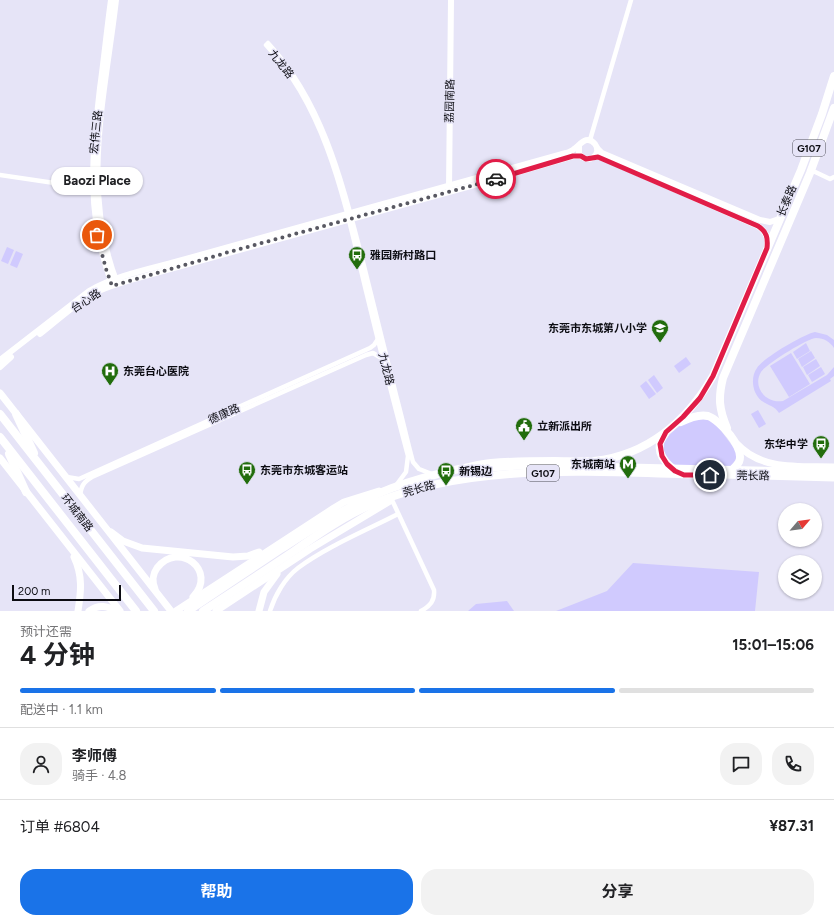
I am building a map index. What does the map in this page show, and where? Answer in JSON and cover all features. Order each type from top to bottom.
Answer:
[{"type":"highway","name":"长泰路","points":[[673,426],[700,398],[713,376],[812,142],[834,76]]},
{"type":"highway","name":"长泰路","points":[[732,438],[723,419],[719,400],[723,378],[811,170],[834,108]]},
{"type":"highway","name":"环城南路","points":[[0,414],[152,609]]},
{"type":"highway","points":[[16,414],[41,466]]},
{"type":"highway","points":[[673,426],[691,417],[707,416],[718,422],[732,438]]},
{"type":"highway","name":"莞长路","points":[[186,608],[336,514],[366,498],[392,488],[433,474],[490,463],[530,461],[594,461],[620,456],[644,446],[673,426]]},
{"type":"highway","points":[[666,432],[660,444],[662,456],[667,464],[675,471],[684,475]]},
{"type":"highway","name":"G107","points":[[723,476],[739,463],[740,451],[732,438]]},
{"type":"highway","points":[[2,440],[26,492]]},
{"type":"highway","name":"环城南路","points":[[2,440],[136,611]]},
{"type":"highway","name":"莞长路","points":[[204,611],[340,521],[374,504],[403,493],[434,484],[505,474],[566,473],[723,476]]},
{"type":"main road","name":"宏伟三路","points":[[111,0],[96,118],[92,165],[103,234],[114,282]]},
{"type":"main road","name":"宏伟三路","points":[[95,188],[99,134],[116,0]]},
{"type":"main road","points":[[451,0],[453,12]]},
{"type":"main road","points":[[453,12],[455,0]]},
{"type":"main road","name":"荔园南路","points":[[451,188],[453,12]]},
{"type":"main road","points":[[767,248],[768,237],[758,226],[601,157],[586,159],[581,156],[578,151],[579,145],[584,141],[590,140],[602,153],[760,220],[770,222],[779,219]]},
{"type":"main road","name":"台心路","points":[[451,188],[566,153],[575,149],[579,145]]},
{"type":"main road","points":[[594,157],[597,148]]},
{"type":"main road","name":"台心路","points":[[0,367],[77,305],[126,275],[573,156],[581,156]]},
{"type":"main road","name":"台心路","points":[[0,360],[84,295],[99,286],[114,282]]},
{"type":"main road","points":[[0,393],[171,611]]},
{"type":"main road","name":"莞长路","points":[[732,438],[752,456],[769,464],[781,466],[834,467]]},
{"type":"main road","points":[[0,458],[120,611]]},
{"type":"main road","name":"莞长路","points":[[470,466],[490,468],[555,466],[834,472]]},
{"type":"main road","name":"莞长路","points":[[723,476],[834,478]]},
{"type":"main road","points":[[176,611],[186,608],[273,547],[344,502],[368,493],[392,488]]},
{"type":"main road","points":[[216,611],[351,523],[403,493]]},
{"type":"main road","points":[[100,522],[123,541],[142,548],[240,557],[255,554],[273,547]]},
{"type":"main road","points":[[68,545],[78,565],[81,577],[78,611]]},
{"type":"main road","points":[[161,599],[153,584],[155,570],[163,562],[171,558],[185,558],[197,566],[202,579],[201,586],[186,608]]},
{"type":"main road","points":[[259,611],[264,592],[274,577],[286,566]]},
{"type":"main road","points":[[89,611],[101,606],[117,611]]},
{"type":"street","points":[[590,140],[631,0]]},
{"type":"street","name":"九龙路","points":[[392,488],[399,483],[406,472],[408,456],[378,339],[349,216],[335,159],[318,119],[296,78],[268,43],[266,45],[294,80],[320,131],[349,216],[413,462],[418,469],[433,474]]},
{"type":"street","points":[[811,170],[830,178],[834,177]]},
{"type":"street","points":[[0,175],[95,188]]},
{"type":"street","name":"德康路","points":[[65,477],[79,479],[365,351],[374,345],[378,339]]},
{"type":"street","name":"德康路","points":[[80,496],[82,484],[86,480],[99,474],[366,355],[373,353],[383,359]]},
{"type":"street","points":[[392,500],[434,590],[432,603],[421,611]]},
{"type":"street","points":[[270,611],[282,586],[298,568],[324,552],[398,514]]},
{"type":"shaded area","points":[[7,247],[14,250],[8,264],[1,261]]},
{"type":"shaded area","points":[[16,251],[23,254],[17,268],[10,265]]},
{"type":"shaded area","points":[[815,332],[827,335],[834,340],[834,348],[826,341],[816,338],[796,347],[764,368],[761,372],[758,383],[760,389],[766,397],[771,400],[783,401],[827,375],[834,367],[834,376],[830,379],[831,381],[779,413],[774,407],[760,400],[755,392],[753,377],[755,371],[767,358],[802,337]]},
{"type":"shaded area","points":[[806,343],[810,351],[797,359],[793,352]]},
{"type":"shaded area","points":[[811,351],[815,358],[802,367],[798,359]]},
{"type":"shaded area","points":[[791,353],[810,384],[789,397],[770,366]]},
{"type":"shaded area","points":[[686,357],[691,364],[679,373],[674,366]]},
{"type":"shaded area","points":[[816,359],[820,366],[807,375],[803,367]]},
{"type":"shaded area","points":[[821,367],[825,374],[812,382],[808,375]]},
{"type":"shaded area","points":[[654,375],[663,388],[657,393],[648,380]]},
{"type":"shaded area","points":[[646,381],[656,394],[649,399],[640,386]]},
{"type":"shaded area","points":[[758,410],[766,424],[759,428],[751,414]]},
{"type":"shaded area","points":[[699,418],[710,420],[719,428],[736,451],[736,459],[727,471],[686,474],[665,457],[662,442],[683,424]]},
{"type":"shaded area","points":[[633,563],[759,572],[755,611],[556,611],[607,591]]},
{"type":"shaded area","points":[[507,601],[514,611],[468,611],[476,604]]},
{"type":"way so far","points":[[97,235],[112,286],[440,193],[496,179]]},
{"type":"place","name":"Baozi Place","points":[[97,235]]},
{"type":"place","name":"雅园新村路口","points":[[357,270]]},
{"type":"place","name":"东莞市东城第八小学","points":[[660,343]]},
{"type":"place","name":"东莞台心医院","points":[[110,386]]},
{"type":"place","name":"立新派出所","points":[[524,441]]},
{"type":"place","name":"东华中学","points":[[821,459]]},
{"type":"place","name":"东城南站","points":[[628,479]]},
{"type":"place","name":"东莞市东城客运站","points":[[247,485]]},
{"type":"place","name":"新锡边","points":[[446,486]]},
{"type":"route","points":[[496,179],[573,156],[581,156],[586,159],[601,157],[758,226],[764,231],[768,237],[767,248],[713,376],[700,398],[691,409],[666,432],[660,444],[662,456],[667,464],[675,471],[684,475],[710,475]]}]
